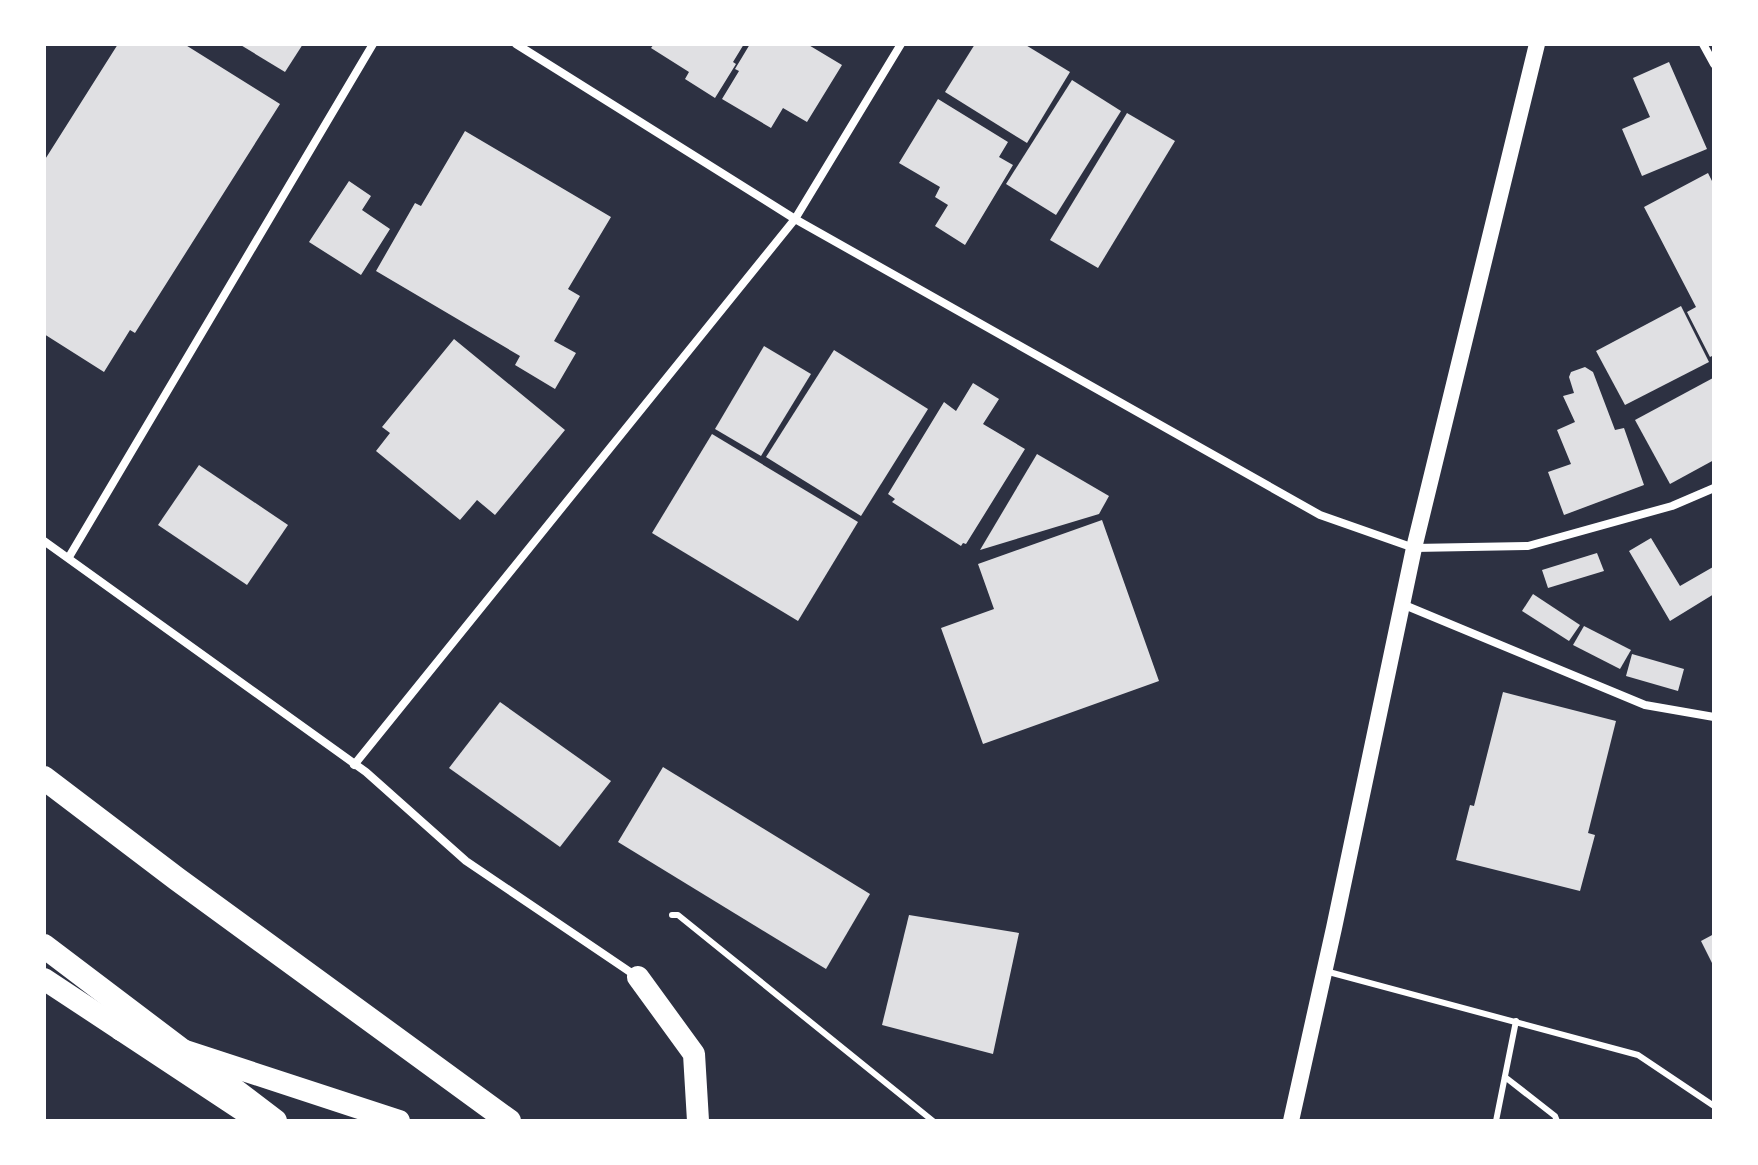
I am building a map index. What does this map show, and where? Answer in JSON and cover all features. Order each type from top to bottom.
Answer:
[{"type":"highway","points":[[44,778],[509,1121]]},
{"type":"highway","points":[[44,946],[275,1121]]},
{"type":"highway","points":[[638,977],[694,1054],[698,1121]]},
{"type":"highway","points":[[44,979],[259,1121]]},
{"type":"highway","points":[[121,1030],[399,1121]]},
{"type":"main road","points":[[1291,1121],[1414,548],[1537,44]]},
{"type":"street","points":[[69,557],[373,44]]},
{"type":"street","points":[[516,44],[795,219],[1320,515],[1414,548],[1528,546],[1672,506],[1714,488]]},
{"type":"street","points":[[354,765],[795,219],[901,44]]},
{"type":"street","points":[[1703,44],[1714,64]]},
{"type":"street","points":[[44,541],[354,765],[466,861],[638,977]]},
{"type":"street","points":[[1402,604],[1645,705],[1714,717]]},
{"type":"lane","points":[[672,915],[678,915],[933,1121]]},
{"type":"lane","points":[[1325,971],[1638,1055],[1714,1106]]},
{"type":"lane","points":[[1496,1121],[1516,1021]]},
{"type":"lane","points":[[1505,1077],[1555,1116],[1557,1121]]},
{"type":"building","points":[[118,44],[184,44],[280,104],[135,333],[130,330],[104,372],[44,334],[44,161]]},
{"type":"building","points":[[239,44],[303,44],[285,72]]},
{"type":"building","points":[[654,44],[744,44],[733,62],[736,64],[715,98],[685,79],[689,72],[651,48]]},
{"type":"building","points":[[750,44],[807,44],[842,65],[807,122],[783,108],[771,128],[722,99],[739,71],[735,69]]},
{"type":"building","points":[[975,44],[1024,44],[1070,72],[1027,143],[945,92]]},
{"type":"building","points":[[1669,62],[1707,149],[1642,176],[1622,129],[1650,117],[1633,78]]},
{"type":"building","points":[[1072,80],[1121,111],[1056,215],[1006,184]]},
{"type":"building","points":[[938,99],[1008,142],[999,157],[1013,165],[965,245],[935,226],[948,205],[935,197],[940,187],[899,163]]},
{"type":"building","points":[[1127,113],[1175,141],[1098,268],[1050,240]]},
{"type":"building","points":[[465,131],[611,217],[568,289],[580,296],[554,341],[576,353],[555,389],[515,365],[520,356],[376,271],[415,203],[421,206]]},
{"type":"building","points":[[1708,173],[1714,185],[1714,355],[1710,357],[1687,312],[1696,307],[1644,207]]},
{"type":"building","points":[[349,181],[371,196],[362,210],[390,229],[361,275],[309,242]]},
{"type":"building","points":[[1681,306],[1709,362],[1625,405],[1596,351]]},
{"type":"building","points":[[454,339],[565,430],[495,515],[477,500],[460,520],[376,451],[390,433],[382,427]]},
{"type":"building","points":[[764,346],[811,374],[761,456],[715,429]]},
{"type":"building","points":[[834,350],[928,409],[861,516],[766,457]]},
{"type":"building","points":[[1585,367],[1593,372],[1615,430],[1624,428],[1644,485],[1564,515],[1548,472],[1571,464],[1557,430],[1575,422],[1563,396],[1574,393],[1569,377],[1571,372]]},
{"type":"building","points":[[1713,378],[1714,460],[1670,484],[1635,420]]},
{"type":"building","points":[[973,383],[999,399],[983,424],[1025,449],[966,544],[961,546],[892,502],[895,499],[888,494],[944,402],[956,411]]},
{"type":"building","points":[[712,434],[858,522],[798,621],[652,533]]},
{"type":"building","points":[[1037,454],[1109,496],[1099,514],[980,550]]},
{"type":"building","points":[[199,465],[288,525],[247,585],[158,525]]},
{"type":"building","points":[[1102,520],[1159,681],[983,744],[941,628],[994,609],[978,564]]},
{"type":"building","points":[[1651,538],[1680,586],[1714,569],[1714,594],[1670,621],[1629,551]]},
{"type":"building","points":[[1597,553],[1604,571],[1548,588],[1542,570]]},
{"type":"building","points":[[1533,594],[1580,625],[1569,641],[1522,611]]},
{"type":"building","points":[[1584,626],[1631,650],[1620,669],[1573,645]]},
{"type":"building","points":[[1632,654],[1684,669],[1678,691],[1626,676]]},
{"type":"building","points":[[1503,692],[1616,721],[1588,833],[1595,835],[1580,891],[1456,860],[1470,805],[1474,806]]},
{"type":"building","points":[[500,702],[611,781],[560,847],[449,768]]},
{"type":"building","points":[[663,767],[870,894],[826,969],[618,842]]},
{"type":"building","points":[[909,915],[1019,933],[993,1054],[882,1025]]},
{"type":"building","points":[[1714,934],[1714,967],[1701,941]]}]
